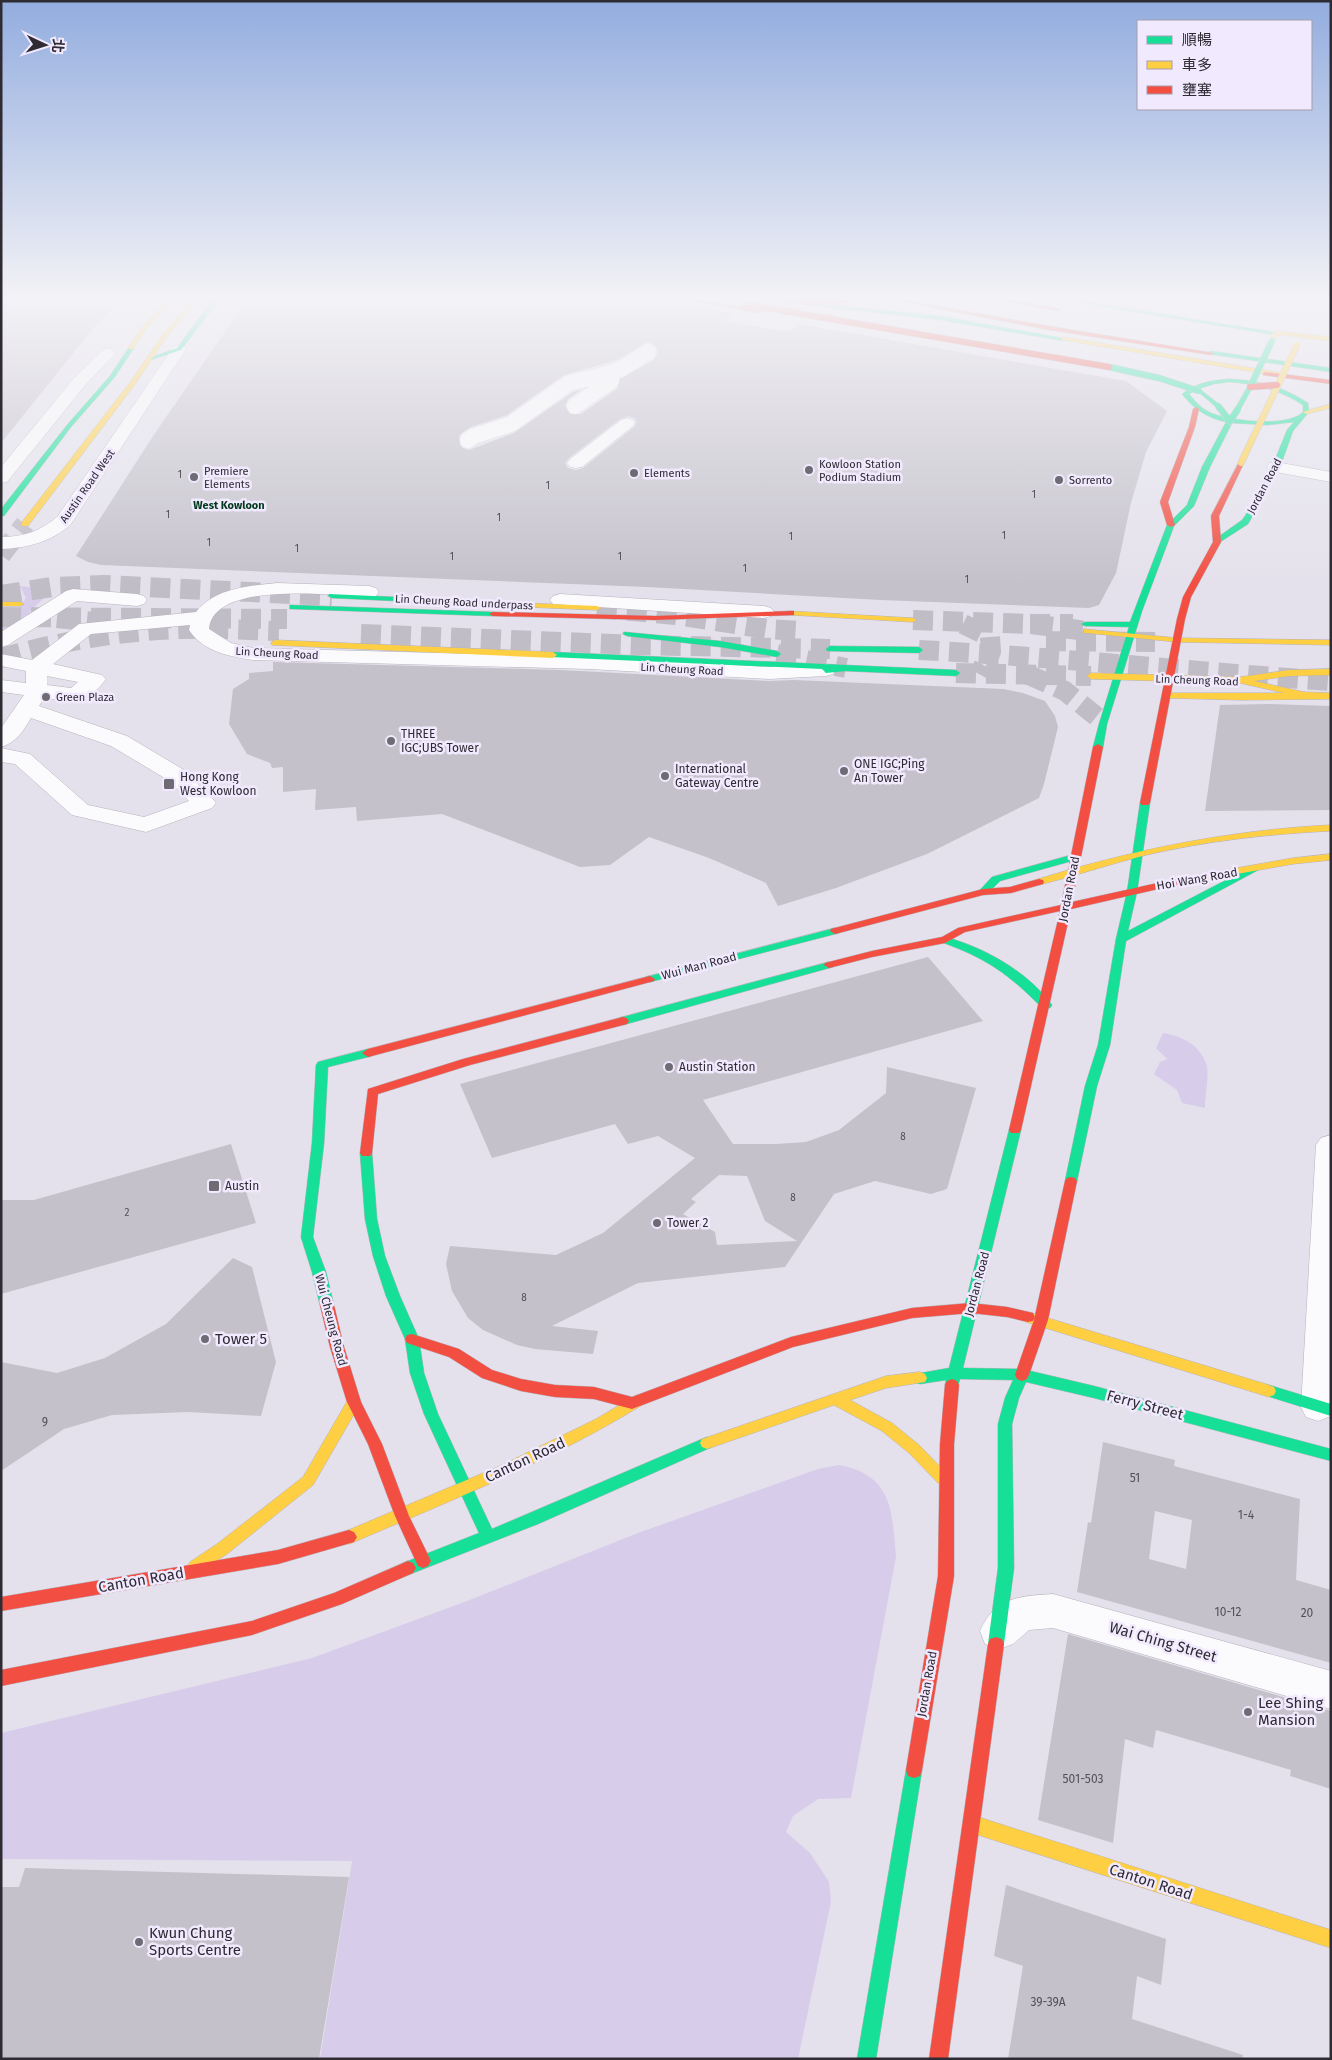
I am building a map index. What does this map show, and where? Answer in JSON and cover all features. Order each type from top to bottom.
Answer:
[{"type":"main road","points":[[1,514],[98,393]]},
{"type":"main road","name":"Austin Road West","points":[[25,524],[124,393]]},
{"type":"main road","points":[[1203,393],[1215,402],[1230,421]]},
{"type":"main road","name":"Jordan Road","points":[[866,2059],[946,1576],[950,1401],[962,1339],[972,1308],[1046,1005],[1065,908],[1075,870],[1100,721],[1171,525],[1190,506],[1230,421],[1243,403],[1247,393]]},
{"type":"main road","points":[[1217,542],[1215,516],[1274,393]]},
{"type":"main road","points":[[1290,393],[1306,404],[1302,415]]},
{"type":"main road","points":[[1185,394],[1188,402],[1196,409],[1221,417],[1249,421],[1280,422],[1331,406]]},
{"type":"main road","points":[[1171,525],[1164,502],[1192,426],[1196,409]]},
{"type":"main road","name":"Jordan Road","points":[[938,2059],[972,1824],[1007,1552],[1005,1424],[1041,1320],[1091,1086],[1104,1045],[1177,640],[1187,597],[1217,542],[1245,522],[1276,467],[1290,430],[1302,415]]},
{"type":"main road","name":"Lin Cheung Road underpass","points":[[332,596],[596,608]]},
{"type":"main road","points":[[1,604],[20,604]]},
{"type":"main road","points":[[293,607],[596,618],[793,613],[914,620]]},
{"type":"main road","points":[[1086,628],[1133,631],[1177,640],[1331,643]]},
{"type":"main road","points":[[617,634],[720,644],[777,654]]},
{"type":"main road","points":[[830,648],[916,642]]},
{"type":"main road","points":[[275,643],[836,669]]},
{"type":"main road","name":"Lin Cheung Road","points":[[836,669],[956,673]]},
{"type":"main road","points":[[1240,680],[1289,673],[1331,672]]},
{"type":"main road","name":"Lin Cheung Road","points":[[1091,676],[1240,680],[1304,695],[1331,696]]},
{"type":"main road","points":[[1167,695],[1241,697],[1304,695]]},
{"type":"main road","points":[[1075,870],[1223,837],[1281,830],[1331,828]]},
{"type":"main road","points":[[983,892],[996,879],[1076,857]]},
{"type":"main road","name":"Hoi Wang Road","points":[[1065,908],[1174,882],[1293,861],[1331,857]]},
{"type":"main road","points":[[1122,939],[1255,869]]},
{"type":"main road","name":"Wui Man Road","points":[[322,1065],[983,892],[1016,889],[1075,870]]},
{"type":"main road","points":[[488,1538],[431,1414],[417,1373],[412,1339],[393,1296],[379,1256],[371,1219],[366,1153],[372,1092],[467,1062],[694,1003],[788,976],[872,954],[945,940],[962,930],[1065,908]]},
{"type":"main road","points":[[945,940],[982,954],[1002,965],[1046,1005]]},
{"type":"main road","name":"Wui Cheung Road","points":[[322,1065],[318,1143],[307,1237],[354,1402],[376,1444],[402,1516],[423,1561]]},
{"type":"main road","name":"Canton Road","points":[[1,1604],[187,1573],[287,1554],[343,1540],[466,1487],[601,1423],[632,1403],[791,1342],[912,1313],[972,1308],[1007,1312],[1041,1320]]},
{"type":"main road","points":[[1041,1320],[1325,1409]]},
{"type":"main road","points":[[412,1339],[454,1353],[487,1374],[521,1385],[555,1391],[594,1393],[632,1403]]},
{"type":"main road","points":[[1,1678],[252,1628],[337,1599],[423,1561],[488,1538],[697,1446],[886,1382],[956,1373]]},
{"type":"main road","name":"Ferry Street","points":[[956,1373],[1021,1375],[1094,1392],[1331,1455]]},
{"type":"main road","points":[[835,1398],[889,1429],[915,1450],[947,1483]]},
{"type":"main road","points":[[187,1573],[222,1549],[308,1481],[354,1402]]},
{"type":"main road","name":"Canton Road","points":[[972,1824],[1331,1939]]},
{"type":"street","points":[[1,478],[70,393]]},
{"type":"street","name":"Austin Road West","points":[[1,543],[38,538],[54,530],[66,520],[150,393]]},
{"type":"street","points":[[468,440],[474,436],[511,424],[555,393]]},
{"type":"street","points":[[576,406],[595,393]]},
{"type":"street","points":[[576,463],[627,423]]},
{"type":"street","points":[[1276,467],[1331,477]]},
{"type":"street","points":[[5,732],[32,700],[36,666],[86,628],[201,618],[211,606],[225,598],[242,592],[277,588],[642,604],[793,613]]},
{"type":"street","points":[[1,641],[73,595],[137,600]]},
{"type":"street","name":"Lin Cheung Road","points":[[201,618],[199,630],[210,642],[227,650],[253,654],[579,663],[769,673],[836,669]]},
{"type":"street","points":[[1,660],[95,679],[75,695],[32,700]]},
{"type":"street","points":[[1,686],[119,741],[176,775],[204,803],[146,825],[80,810],[22,759],[1,755]]},
{"type":"street","points":[[1325,1409],[1331,1145]]},
{"type":"street","name":"Wai Ching Street","points":[[998,1631],[1022,1613],[1053,1611],[1331,1690]]},
{"type":"shaded area","points":[[14,585],[34,588],[30,592],[42,594],[38,598],[43,599],[29,612],[35,613],[6,632],[1,632],[1,618],[18,609],[26,598],[21,588]]},
{"type":"shaded area","points":[[1163,1033],[1184,1039],[1200,1052],[1204,1059],[1207,1066],[1205,1108],[1182,1103],[1177,1090],[1154,1074],[1160,1062],[1167,1059],[1156,1048]]},
{"type":"shaded area","points":[[839,1465],[857,1470],[870,1477],[880,1486],[890,1510],[896,1557],[851,1798],[818,1799],[793,1816],[786,1832],[810,1853],[829,1882],[831,1902],[798,2059],[320,2059],[352,1861],[1,1859],[1,1733],[312,1658],[467,1601],[638,1533],[818,1469]]},
{"type":"building","points":[[1,393],[41,393],[1,443]]},
{"type":"building","name":"Elements","points":[[183,393],[538,393],[507,415],[471,427],[463,432],[459,436],[460,445],[469,450],[514,433],[571,393],[576,393],[569,398],[565,406],[570,414],[581,414],[611,393],[1143,393],[1167,411],[1146,452],[1131,503],[1116,573],[1099,605],[1089,608],[880,600],[647,587],[101,565],[88,562],[76,556]],"holes":[[[628,416],[634,418],[637,422],[634,427],[583,468],[576,470],[568,468],[565,463],[569,458],[620,419]]]},
{"type":"building","name":"International Gateway Centre","points":[[273,662],[561,670],[769,681],[794,680],[1003,689],[1023,693],[1045,701],[1055,716],[1058,727],[1039,798],[927,854],[836,888],[778,906],[766,883],[709,858],[649,837],[610,865],[580,867],[442,814],[357,821],[356,807],[315,810],[316,789],[283,792],[283,767],[272,768],[270,763],[247,754],[229,724],[233,689],[249,679],[249,673],[273,671]]},
{"type":"building","points":[[1220,705],[1331,706],[1331,810],[1205,811]]},
{"type":"building","points":[[928,957],[983,1021],[703,1100],[733,1144],[776,1144],[806,1142],[839,1130],[886,1093],[887,1067],[976,1088],[947,1189],[931,1194],[875,1181],[834,1194],[785,1267],[638,1283],[552,1326],[598,1331],[593,1354],[535,1349],[517,1345],[483,1330],[468,1318],[452,1291],[446,1264],[450,1246],[556,1255],[603,1233],[695,1158],[658,1136],[628,1144],[615,1124],[492,1158],[460,1084]],"holes":[[[719,1175],[747,1176],[765,1221],[797,1241],[717,1245],[715,1232],[683,1214],[696,1202],[691,1199]]]},
{"type":"building","points":[[231,1144],[256,1223],[1,1294],[1,1200],[34,1200]]},
{"type":"building","name":"Tower 5","points":[[233,1258],[252,1267],[276,1362],[261,1416],[188,1412],[112,1415],[64,1429],[1,1471],[1,1362],[57,1373],[105,1358],[166,1324]]},
{"type":"building","points":[[1103,1442],[1175,1460],[1174,1466],[1300,1499],[1296,1580],[1331,1590],[1331,1663],[1077,1592],[1088,1522],[1091,1523]],"holes":[[[1155,1511],[1192,1520],[1186,1569],[1149,1559]]]},
{"type":"building","name":"Lee Shing Mansion","points":[[1068,1634],[1331,1711],[1331,1789],[1290,1776],[1291,1770],[1156,1730],[1153,1748],[1125,1739],[1113,1843],[1038,1820]]},
{"type":"building","points":[[25,1868],[349,1877],[319,2059],[1,2059],[1,1887],[19,1887]]},
{"type":"building","points":[[1006,1885],[1166,1939],[1161,1985],[1137,1976],[1132,2019],[1243,2055],[1242,2059],[1008,2059],[1023,1966],[994,1956]]},
{"type":"tunnel","points":[[1,555],[25,524]]},
{"type":"tunnel","points":[[1,595],[52,587],[104,585],[332,596]]},
{"type":"tunnel","points":[[597,608],[676,615],[767,629],[799,631]]},
{"type":"tunnel","points":[[1,617],[287,619]]},
{"type":"tunnel","points":[[57,618],[115,624]]},
{"type":"tunnel","points":[[913,620],[1030,624],[1087,631]]},
{"type":"tunnel","points":[[963,624],[990,637],[991,652],[979,674]]},
{"type":"tunnel","points":[[1030,624],[1073,624]]},
{"type":"tunnel","points":[[1,658],[67,642],[134,632],[191,629],[279,631]]},
{"type":"tunnel","points":[[361,634],[637,645],[830,649]]},
{"type":"tunnel","points":[[1046,641],[1155,642]]},
{"type":"tunnel","points":[[919,650],[1331,681]]},
{"type":"tunnel","points":[[777,654],[846,668]]},
{"type":"tunnel","points":[[956,673],[979,674]]},
{"type":"tunnel","points":[[979,674],[1091,676]]},
{"type":"tunnel","points":[[1029,675],[1065,691],[1097,717]]},
{"type":"traffic: fast","points":[[1,514],[69,426],[98,393]]},
{"type":"traffic: fast","points":[[1202,393],[1218,406]]},
{"type":"traffic: fast","points":[[1238,409],[1247,393]]},
{"type":"traffic: fast","points":[[1217,542],[1245,522],[1276,467],[1290,430],[1306,412],[1306,404],[1288,393]]},
{"type":"traffic: fast","points":[[1185,394],[1195,405],[1221,419],[1252,423],[1298,419]]},
{"type":"traffic: fast","points":[[1218,406],[1230,421],[1238,409]]},
{"type":"traffic: fast","points":[[1098,747],[1103,724],[1138,611],[1171,525],[1190,506],[1206,467],[1230,421]]},
{"type":"traffic: fast","points":[[332,596],[526,605]]},
{"type":"traffic: fast","points":[[293,607],[493,614]]},
{"type":"traffic: fast","points":[[1085,624],[1135,625]]},
{"type":"traffic: fast","points":[[627,634],[720,644],[777,654]]},
{"type":"traffic: fast","points":[[830,649],[919,650]]},
{"type":"traffic: fast","points":[[553,655],[846,668]]},
{"type":"traffic: fast","points":[[826,670],[846,668],[956,673]]},
{"type":"traffic: fast","points":[[1071,1181],[1091,1086],[1104,1045],[1121,939],[1132,892],[1145,803]]},
{"type":"traffic: fast","points":[[983,892],[996,879],[1075,857]]},
{"type":"traffic: fast","points":[[1121,939],[1255,869]]},
{"type":"traffic: fast","points":[[650,979],[835,931]]},
{"type":"traffic: fast","points":[[945,940],[989,958],[1011,972],[1046,1005]]},
{"type":"traffic: fast","points":[[623,1021],[829,965]]},
{"type":"traffic: fast","points":[[326,1301],[319,1272],[307,1237],[318,1143],[322,1065],[368,1053]]},
{"type":"traffic: fast","points":[[952,1385],[1015,1130]]},
{"type":"traffic: fast","points":[[366,1153],[371,1219],[379,1256],[393,1296],[412,1339],[417,1373],[431,1414],[488,1537]]},
{"type":"traffic: fast","points":[[920,1378],[956,1373],[1021,1375],[1094,1392],[1331,1455]]},
{"type":"traffic: fast","points":[[996,1644],[1006,1568],[1005,1424],[1012,1398],[1022,1375]]},
{"type":"traffic: fast","points":[[1269,1391],[1331,1410]]},
{"type":"traffic: fast","points":[[408,1568],[533,1519],[707,1443]]},
{"type":"traffic: fast","points":[[866,2059],[914,1770]]},
{"type":"traffic: slow","points":[[25,524],[125,393]]},
{"type":"traffic: slow","points":[[1241,463],[1274,393]]},
{"type":"traffic: slow","points":[[1306,412],[1331,406]]},
{"type":"traffic: slow","points":[[1,604],[20,604]]},
{"type":"traffic: slow","points":[[526,605],[597,608]]},
{"type":"traffic: slow","points":[[791,613],[913,620]]},
{"type":"traffic: slow","points":[[1087,631],[1131,636]]},
{"type":"traffic: slow","points":[[1131,636],[1177,640],[1331,643]]},
{"type":"traffic: slow","points":[[275,643],[553,655]]},
{"type":"traffic: slow","points":[[1240,680],[1289,673],[1331,672]]},
{"type":"traffic: slow","points":[[1091,676],[1240,680],[1304,695],[1331,696]]},
{"type":"traffic: slow","points":[[1167,695],[1241,697],[1304,695]]},
{"type":"traffic: slow","points":[[1039,882],[1111,861],[1183,844],[1257,833],[1331,828]]},
{"type":"traffic: slow","points":[[1180,881],[1293,861],[1331,857]]},
{"type":"traffic: slow","points":[[1028,1317],[1269,1391]]},
{"type":"traffic: slow","points":[[707,1443],[886,1382],[920,1378]]},
{"type":"traffic: slow","points":[[835,1399],[887,1427],[914,1449],[947,1483]]},
{"type":"traffic: slow","points":[[349,1537],[507,1469],[601,1423],[637,1401]]},
{"type":"traffic: slow","points":[[195,1567],[222,1549],[308,1481],[354,1402]]},
{"type":"traffic: slow","points":[[972,1824],[1331,1939]]},
{"type":"traffic: jam","points":[[1171,525],[1164,502],[1192,427],[1196,409]]},
{"type":"traffic: jam","points":[[1145,803],[1187,597],[1217,542],[1215,516],[1241,463]]},
{"type":"traffic: jam","points":[[493,614],[655,618],[791,613]]},
{"type":"traffic: jam","points":[[1015,1130],[1072,883],[1075,857],[1098,747]]},
{"type":"traffic: jam","points":[[829,965],[872,954],[945,940],[962,930],[1180,881]]},
{"type":"traffic: jam","points":[[835,931],[983,892],[1011,890],[1039,882]]},
{"type":"traffic: jam","points":[[368,1053],[650,979]]},
{"type":"traffic: jam","points":[[366,1153],[372,1092],[467,1062],[623,1021]]},
{"type":"traffic: jam","points":[[1022,1375],[1041,1320],[1071,1181]]},
{"type":"traffic: jam","points":[[326,1301],[337,1347],[354,1402],[375,1444],[402,1516],[423,1561]]},
{"type":"traffic: jam","points":[[637,1401],[791,1342],[912,1313],[971,1308],[1007,1312],[1028,1317]]},
{"type":"traffic: jam","points":[[412,1339],[454,1353],[487,1374],[521,1385],[555,1391],[594,1393],[632,1403]]},
{"type":"traffic: jam","points":[[914,1770],[946,1576],[947,1444],[952,1385]]},
{"type":"traffic: jam","points":[[1,1604],[278,1557],[349,1537]]},
{"type":"traffic: jam","points":[[1,1678],[252,1628],[337,1599],[408,1568]]},
{"type":"traffic: jam","points":[[938,2059],[996,1644]]},
{"type":"place","name":"Kowloon Station Podium Stadium","points":[[809,470]]},
{"type":"place","name":"Elements","points":[[634,473]]},
{"type":"place","name":"Premiere Elements","points":[[194,477]]},
{"type":"place","name":"Sorrento","points":[[1059,480]]},
{"type":"place","name":"Green Plaza","points":[[46,697]]},
{"type":"place","name":"THREE IGC;UBS Tower","points":[[391,741]]},
{"type":"place","name":"ONE IGC;Ping An Tower","points":[[844,771]]},
{"type":"place","name":"International Gateway Centre","points":[[665,776]]},
{"type":"place","name":"Hong Kong West Kowloon","points":[[169,784]]},
{"type":"place","name":"Austin Station","points":[[669,1067]]},
{"type":"place","name":"Austin","points":[[214,1186]]},
{"type":"place","name":"Tower 2","points":[[657,1223]]},
{"type":"place","name":"Tower 5","points":[[205,1339]]},
{"type":"place","name":"Lee Shing Mansion","points":[[1248,1712]]},
{"type":"place","name":"Kwun Chung Sports Centre","points":[[139,1942]]},
{"type":"district","name":"West Kowloon","points":[[229,505]]}]
